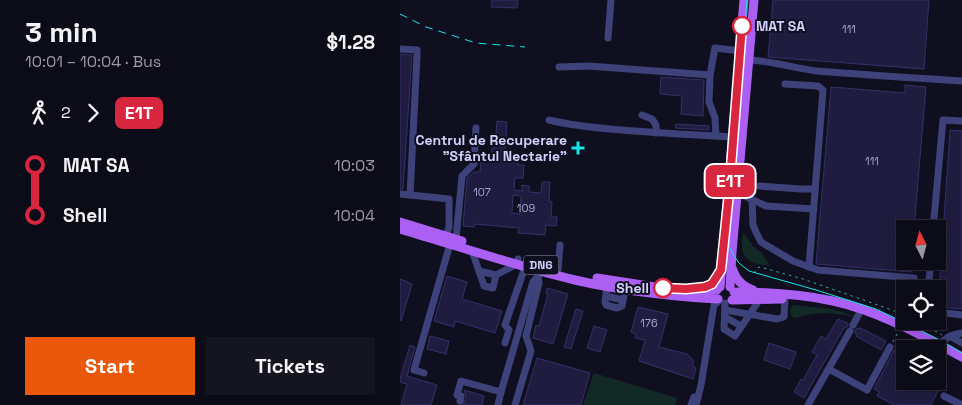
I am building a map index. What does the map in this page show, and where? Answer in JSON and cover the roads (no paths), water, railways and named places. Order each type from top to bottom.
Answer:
[{"type":"main road","points":[[725,303],[731,265],[733,137],[747,54],[744,0]]},
{"type":"main road","points":[[725,303],[721,270],[733,193],[754,0]]},
{"type":"main road","name":"DN6","points":[[400,222],[539,271],[625,290],[725,303],[760,296],[802,296],[833,301],[854,306],[893,322],[923,340]]},
{"type":"main road","name":"DN6","points":[[400,229],[451,240],[472,251],[520,263]]},
{"type":"main road","points":[[731,265],[740,282],[760,296]]},
{"type":"main road","name":"DN6","points":[[539,271],[558,270],[612,281],[686,289],[725,303]]},
{"type":"main road","points":[[686,289],[705,287],[712,284],[721,270]]},
{"type":"main road","name":"DN6","points":[[760,296],[832,306],[859,314],[919,340]]},
{"type":"main road","name":"DN6","points":[[946,352],[962,358]]},
{"type":"main road","name":"DN6","points":[[946,353],[962,363]]},
{"type":"street","points":[[608,38],[611,0]]},
{"type":"street","points":[[716,136],[715,118],[709,102],[710,75],[715,48],[747,54],[762,61],[816,70],[962,81]]},
{"type":"street","points":[[400,49],[417,50],[410,194]]},
{"type":"street","points":[[559,67],[588,66],[710,75]]},
{"type":"street","points":[[784,84],[818,86],[823,90],[810,267]]},
{"type":"street","points":[[642,115],[652,119],[656,125],[656,133]]},
{"type":"street","points":[[549,120],[593,128],[733,137]]},
{"type":"street","points":[[934,220],[943,120],[962,121]]},
{"type":"street","points":[[424,373],[414,370],[451,240],[462,176],[474,164],[476,128]]},
{"type":"street","points":[[760,186],[815,189]]},
{"type":"street","points":[[733,193],[766,206],[814,209]]},
{"type":"street","points":[[400,194],[449,199],[451,240]]},
{"type":"street","points":[[752,200],[753,225],[761,242],[792,261],[818,270],[914,278]]},
{"type":"street","points":[[558,270],[560,245]]},
{"type":"street","points":[[472,251],[484,286],[492,288],[496,275]]},
{"type":"street","points":[[479,271],[496,275],[520,263]]},
{"type":"street","points":[[505,343],[509,330],[505,325],[520,263]]},
{"type":"street","points":[[498,405],[534,282],[539,271]]},
{"type":"street","points":[[515,405],[531,351],[526,336],[539,283],[539,271]]},
{"type":"street","points":[[607,286],[606,296],[623,300],[625,290]]},
{"type":"street","points":[[725,303],[739,329],[760,296]]},
{"type":"street","points":[[696,405],[714,306],[725,303],[750,314],[777,319],[784,317],[785,300]]},
{"type":"street","points":[[946,313],[962,314]]},
{"type":"street","points":[[808,405],[859,314]]},
{"type":"street","points":[[945,340],[948,337],[962,333]]},
{"type":"street","points":[[948,337],[962,343]]},
{"type":"street","points":[[828,369],[867,390],[890,347]]},
{"type":"street","points":[[460,401],[461,396],[456,395],[460,381],[501,392]]},
{"type":"street","points":[[690,405],[694,396],[698,397]]},
{"type":"street","points":[[944,396],[962,405]]},
{"type":"tram line","points":[[747,0],[729,235],[729,246],[733,254],[739,263],[749,271],[876,309],[942,341],[962,353]]},
{"type":"railway","points":[[400,14],[426,27],[476,43],[525,47]]},
{"type":"place","name":"MAT SA","points":[[742,26]]},
{"type":"place","name":"Centrul de Recuperare \"Sfântul Nectarie\"","points":[[578,148]]},
{"type":"place","name":"Shell","points":[[663,288]]}]
